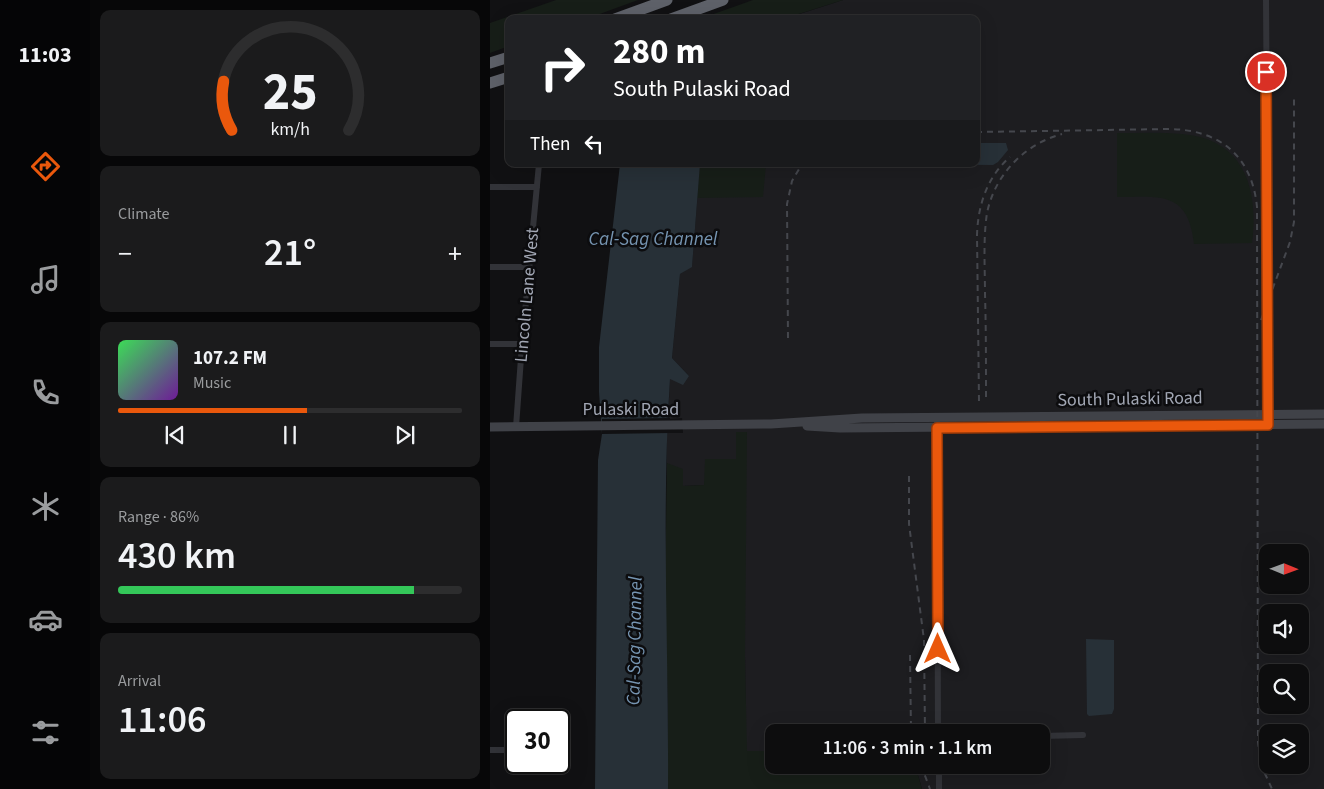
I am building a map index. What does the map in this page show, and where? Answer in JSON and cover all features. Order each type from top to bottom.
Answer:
[{"type":"highway","points":[[626,15],[667,0]]},
{"type":"highway","points":[[682,15],[723,0]]},
{"type":"highway","points":[[490,63],[505,58]]},
{"type":"highway","points":[[490,83],[505,78]]},
{"type":"main road","name":"South Pulaski Road","points":[[937,423],[1324,414]]},
{"type":"main road","name":"Pulaski Road","points":[[490,427],[771,424],[841,419],[937,423]]},
{"type":"main road","name":"South Pulaski Road","points":[[937,423],[1324,424]]},
{"type":"street","points":[[1266,0],[1268,425]]},
{"type":"street","name":"Lincoln Lane West","points":[[516,427],[539,167]]},
{"type":"street","points":[[490,187],[537,187]]},
{"type":"street","points":[[490,267],[529,267]]},
{"type":"street","points":[[490,344],[522,344]]},
{"type":"street","points":[[937,423],[938,724]]},
{"type":"street","points":[[1050,736],[1083,735]]},
{"type":"street","points":[[490,750],[505,750]]},
{"type":"street","points":[[938,774],[939,789]]},
{"type":"shaded area","points":[[556,0],[638,0],[597,15],[513,15]]},
{"type":"shaded area","points":[[753,0],[843,0],[796,15],[711,15]]},
{"type":"shaded area","points":[[843,0],[1324,0],[1324,789],[922,789],[918,774],[1050,774],[1050,724],[765,724],[765,751],[746,751],[745,657],[736,432],[736,459],[705,485],[683,486],[667,463],[667,433],[683,433],[682,418],[668,419],[670,378],[689,376],[672,358],[680,274],[692,266],[700,167],[980,167],[980,15],[796,15]]},
{"type":"shaded area","points":[[505,18],[505,47],[490,53],[490,23]]},
{"type":"shaded area","points":[[1117,133],[1182,134],[1203,138],[1220,145],[1233,156],[1243,170],[1249,186],[1253,203],[1252,243],[1194,244],[1191,226],[1178,205],[1169,200],[1159,198],[1117,197]]},
{"type":"shaded area","points":[[700,167],[766,167],[763,197],[697,198]]},
{"type":"shaded area","points":[[736,432],[747,432],[745,657],[747,751],[765,751],[765,774],[918,774],[922,789],[668,789],[665,596],[667,463],[683,469],[683,486],[704,485],[705,459],[736,459]]},
{"type":"water","points":[[980,143],[1006,143],[1008,150],[993,165],[980,165]]},
{"type":"water","name":"Cal-Sag Channel","points":[[620,167],[700,167],[692,267],[680,274],[672,358],[689,376],[683,385],[670,379],[667,430],[668,789],[595,789],[598,460],[602,434],[599,392],[599,347]]},
{"type":"water","points":[[1086,639],[1114,640],[1114,709],[1112,714],[1089,716],[1087,714]]},
{"type":"pier","points":[[646,0],[714,0],[711,15],[644,15]]},
{"type":"pier","points":[[670,418],[670,433],[602,434],[602,419]]},
{"type":"railway","points":[[1261,320],[1290,242],[1294,222],[1294,99]]},
{"type":"railway","points":[[980,132],[1170,129],[1188,131],[1204,134],[1230,149],[1248,173],[1254,189],[1257,207],[1258,742],[1261,765],[1272,789]]},
{"type":"railway","points":[[986,397],[985,243],[987,213],[991,199],[1004,174],[1024,153],[1036,145],[1062,134]]},
{"type":"railway","points":[[979,401],[977,235],[979,213],[985,192],[995,173],[1010,157]]},
{"type":"railway","points":[[788,338],[787,204],[792,181],[800,167]]},
{"type":"railway","points":[[909,476],[909,524],[924,640],[925,724]]},
{"type":"railway","points":[[910,655],[911,724]]},
{"type":"railway","points":[[924,774],[930,789]]},
{"type":"route","points":[[938,649],[937,428],[1268,425],[1266,72]]}]
